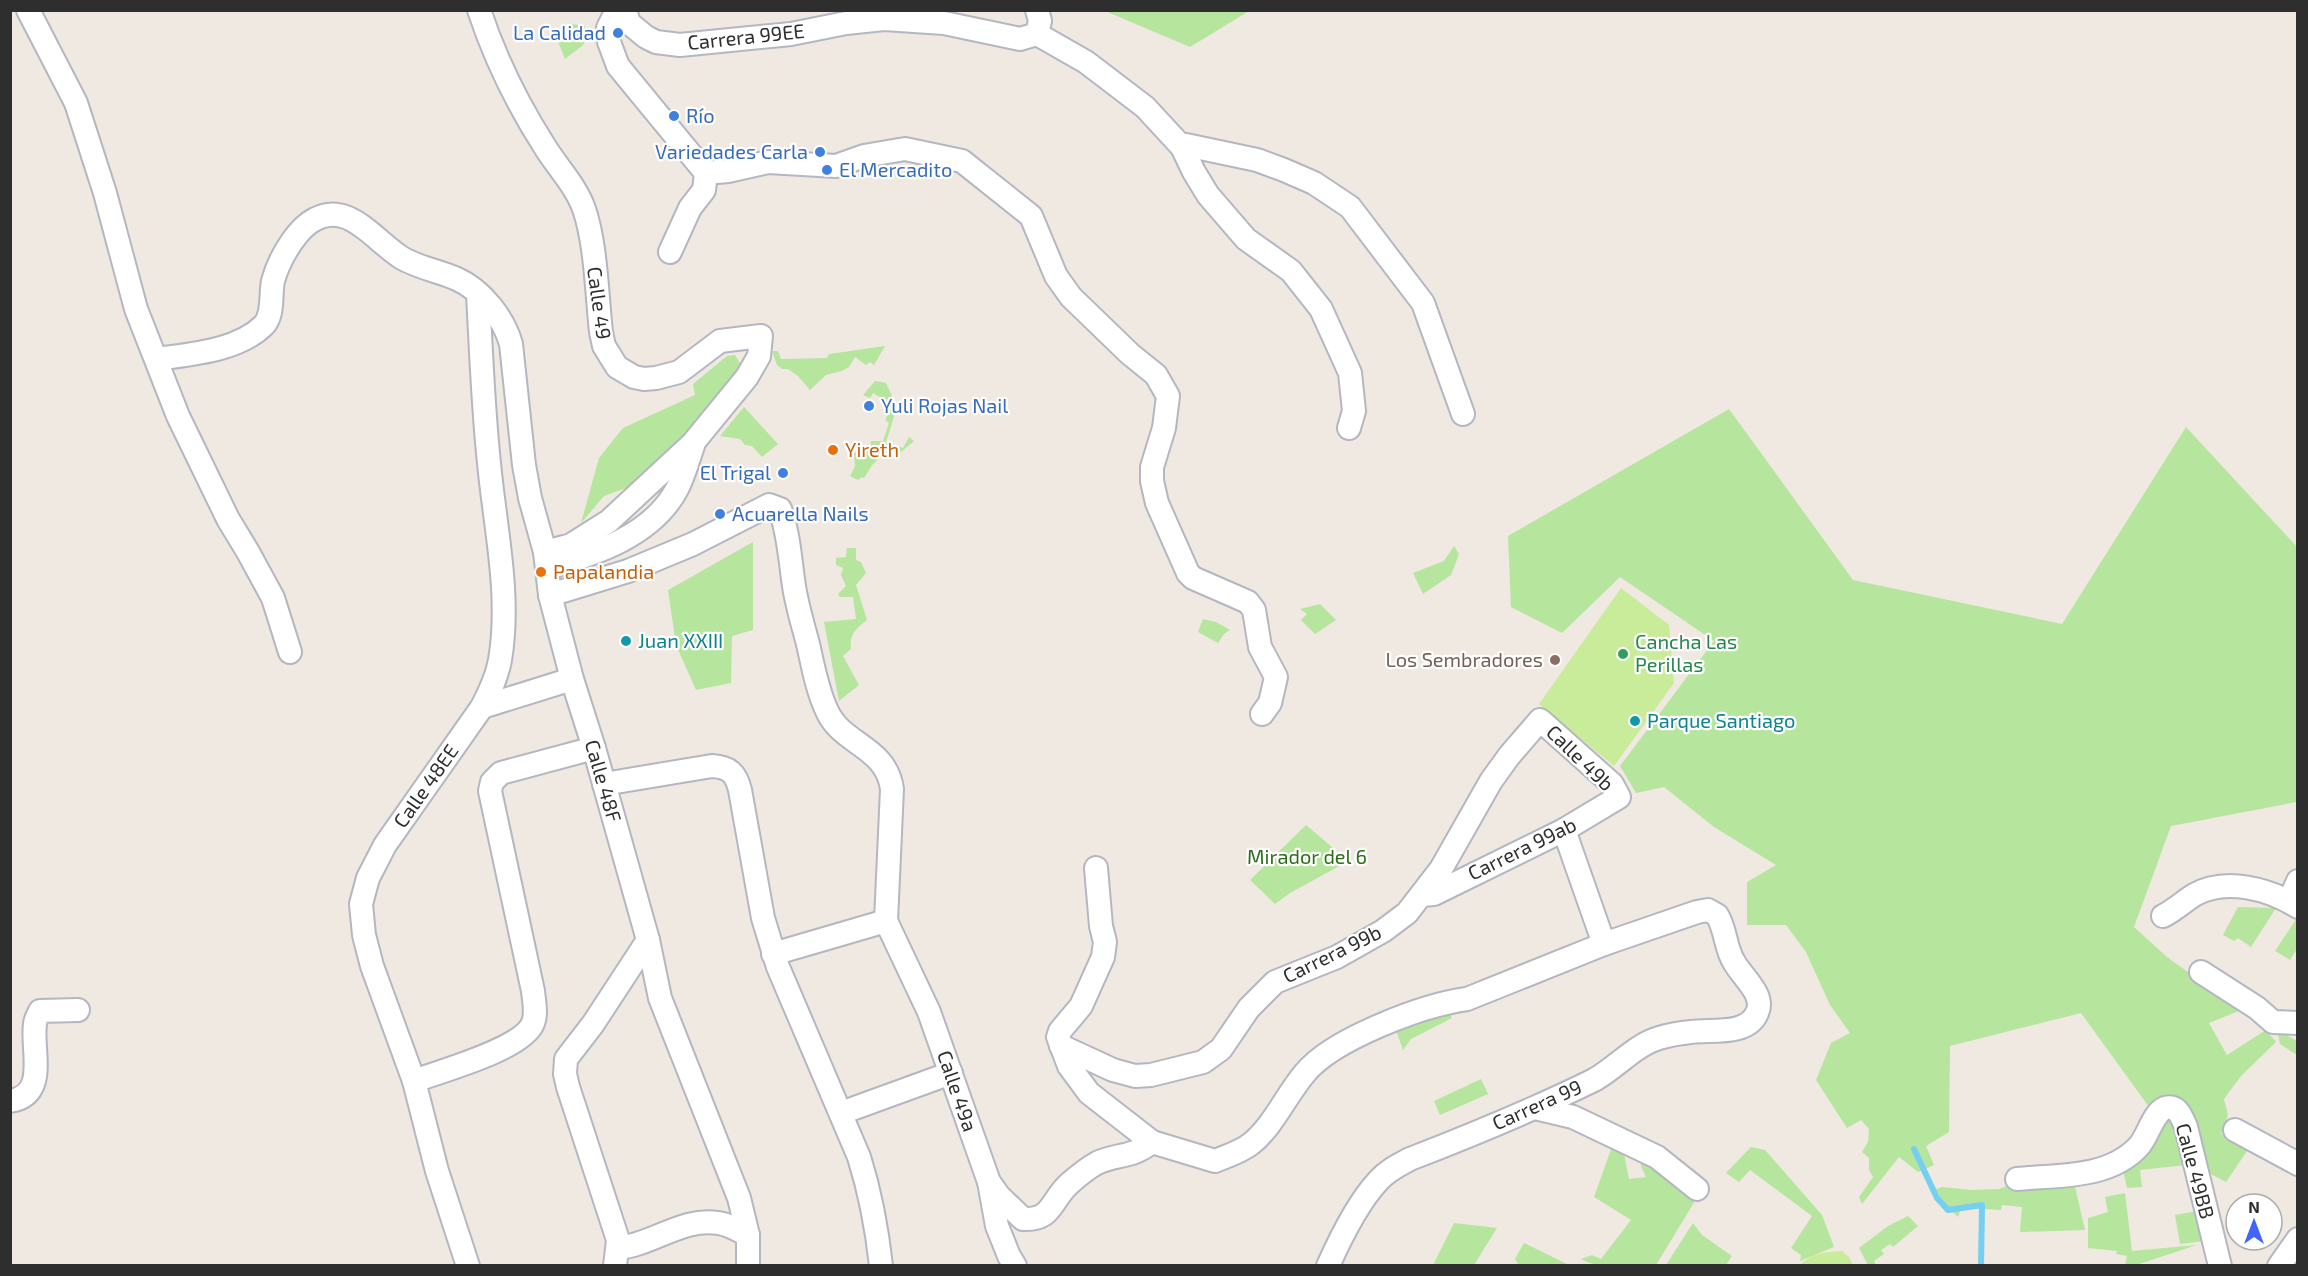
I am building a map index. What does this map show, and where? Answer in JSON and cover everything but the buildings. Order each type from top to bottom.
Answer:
[{"type":"street","points":[[28,10],[76,103],[105,193],[136,309],[178,416],[273,598],[290,652]]},
{"type":"street","name":"Calle 49","points":[[479,10],[521,106],[545,148],[576,192],[584,209],[589,227],[601,332],[604,346],[617,367],[634,377],[656,378],[679,372],[720,341],[761,336],[759,356],[747,377],[693,443],[677,489],[666,507],[652,521],[628,537],[587,557],[546,560]]},
{"type":"street","points":[[1037,10],[1040,21],[1037,34],[1086,62],[1145,108],[1182,147],[1208,195],[1246,239],[1291,271],[1321,309],[1350,373],[1354,411],[1349,428]]},
{"type":"street","points":[[627,17],[613,18],[608,28],[609,42],[618,66],[706,173],[704,190],[690,208],[670,252]]},
{"type":"street","name":"Carrera 99EE","points":[[627,17],[656,42],[680,45],[791,34],[853,22],[884,19],[944,24],[1020,39],[1037,34]]},
{"type":"street","points":[[1182,147],[1186,145],[1257,160],[1314,183],[1350,207],[1423,303],[1463,414]]},
{"type":"street","points":[[706,173],[729,171],[768,162],[836,166],[864,156],[905,149],[962,161],[1031,216],[1056,276],[1071,297],[1130,354],[1156,375],[1168,396],[1164,428],[1152,467],[1152,481],[1157,503],[1188,573],[1193,578],[1248,602],[1254,610],[1260,647],[1276,677],[1270,703],[1262,714]]},
{"type":"street","name":"Calle 48F","points":[[157,359],[224,346],[255,332],[265,323],[270,312],[273,280],[298,234],[309,223],[322,217],[337,215],[351,218],[413,264],[459,280],[478,294],[498,315],[511,344],[524,465],[546,560],[550,595],[572,679],[594,748],[648,940],[660,998],[735,1185],[748,1235],[748,1266]]},
{"type":"street","name":"Calle 48EE","points":[[468,1266],[437,1171],[414,1081],[372,966],[364,935],[361,904],[368,878],[385,844],[482,707],[500,662],[503,604],[498,531],[489,464],[478,294]]},
{"type":"street","points":[[550,595],[628,571],[693,544],[769,505],[780,509],[786,525],[794,589],[827,712],[836,726],[882,761],[890,774],[892,789],[886,921],[774,954]]},
{"type":"street","points":[[482,707],[572,679]]},
{"type":"street","name":"Calle 49b","points":[[1540,720],[1612,784],[1619,797]]},
{"type":"street","name":"Carrera 99b","points":[[1061,1046],[1113,1070],[1135,1076],[1151,1075],[1203,1062],[1221,1049],[1249,1008],[1275,982],[1337,957],[1397,922],[1422,895],[1455,846],[1491,781],[1540,720]]},
{"type":"street","points":[[414,1081],[504,1048],[520,1039],[532,1025],[535,1005],[533,991],[490,791],[492,782],[501,773],[594,748]]},
{"type":"street","points":[[604,784],[712,766],[728,769],[734,774],[740,790],[763,918],[774,954],[866,1178],[878,1241],[880,1266]]},
{"type":"street","name":"Carrera 99ab","points":[[1422,895],[1434,894],[1564,831],[1619,797]]},
{"type":"street","points":[[1096,868],[1101,926],[1105,942],[1103,957],[1081,1006],[1060,1031],[1058,1037],[1069,1066],[1089,1093],[1152,1142],[1215,1161],[1253,1142],[1305,1072],[1324,1054],[1392,1021],[1467,999],[1604,944],[1564,831]]},
{"type":"street","points":[[2163,916],[2174,911],[2195,894],[2213,888],[2233,886],[2295,896]]},
{"type":"street","name":"Carrera 99","points":[[1328,1266],[1339,1241],[1369,1191],[1391,1169],[1535,1108],[1597,1078],[1656,1039],[1690,1032],[1726,1030],[1746,1026],[1754,1020],[1759,1010],[1758,999],[1751,985],[1734,963],[1721,921],[1717,915],[1708,910],[1604,944]]},
{"type":"street","name":"Calle 49a","points":[[886,921],[929,1012],[988,1182],[997,1226],[1015,1266]]},
{"type":"street","points":[[616,1257],[618,1240],[568,1087],[565,1074],[566,1059],[593,1024],[648,940]]},
{"type":"street","points":[[2201,972],[2257,1008],[2273,1022],[2298,1023]]},
{"type":"street","points":[[10,1101],[24,1096],[33,1087],[37,1068],[35,1024],[40,1011],[78,1010]]},
{"type":"street","points":[[841,1113],[951,1072]]},
{"type":"street","name":"Calle 49BB","points":[[2017,1179],[2087,1173],[2101,1169],[2139,1146],[2161,1110],[2172,1107],[2180,1112],[2186,1127],[2220,1266]]},
{"type":"street","points":[[1535,1108],[1573,1117],[1657,1157],[1697,1189]]},
{"type":"street","points":[[2235,1130],[2298,1164]]},
{"type":"street","points":[[988,1182],[1023,1219],[1035,1220],[1044,1216],[1068,1185],[1096,1163],[1139,1152],[1152,1142]]},
{"type":"street","points":[[616,1257],[643,1242],[678,1228],[706,1221],[725,1225],[748,1235]]},
{"type":"street","points":[[2279,1266],[2298,1239]]},
{"type":"green space","points":[[1249,10],[1190,47],[1105,11]]},
{"type":"green space","points":[[572,24],[585,26],[587,37],[583,45],[565,59],[555,34]]},
{"type":"green space","points":[[885,346],[874,365],[870,362],[866,365],[855,357],[849,367],[826,375],[810,390],[798,376],[777,365],[772,351],[778,351],[781,359],[827,358],[829,354]]},
{"type":"green space","points":[[735,355],[741,365],[738,377],[649,480],[604,496],[581,523],[599,458],[623,428],[695,395],[693,384],[727,356]]},
{"type":"green space","points":[[875,381],[886,383],[897,407],[886,442],[903,448],[909,437],[914,441],[901,452],[896,447],[892,447],[873,464],[864,478],[858,480],[850,476],[855,466],[854,453],[870,450],[871,441],[883,441],[889,423],[886,421],[884,401],[873,393],[870,398],[863,395]]},
{"type":"green space","points":[[744,407],[778,444],[762,457],[752,446],[745,445],[740,439],[720,436]]},
{"type":"green space","points":[[1729,409],[1853,580],[2062,624],[2186,427],[2297,547],[2297,802],[2171,826],[2134,927],[2167,957],[2241,1010],[2209,1023],[2227,1055],[2266,1030],[2276,1042],[2241,1076],[2224,1099],[2228,1115],[2221,1134],[2249,1148],[2226,1182],[2205,1171],[2181,1104],[2152,1111],[2081,1013],[1950,1046],[1949,1132],[1926,1146],[1934,1165],[1918,1172],[1899,1157],[1862,1204],[1859,1197],[1873,1177],[1869,1170],[1869,1158],[1862,1152],[1868,1142],[1869,1129],[1861,1120],[1847,1128],[1816,1080],[1831,1043],[1850,1033],[1830,1005],[1806,952],[1786,925],[1747,925],[1747,882],[1776,865],[1714,827],[1664,787],[1636,793],[1620,766],[1714,641],[1620,577],[1562,633],[1511,607],[1508,536]]},
{"type":"green space","points":[[753,542],[753,630],[732,636],[731,683],[696,690],[676,645],[668,590]]},
{"type":"green space","points":[[1454,546],[1459,554],[1451,575],[1423,594],[1413,573],[1444,561]]},
{"type":"green space","points":[[847,548],[856,548],[856,560],[861,562],[866,573],[856,585],[867,620],[854,632],[851,649],[843,656],[859,685],[839,701],[824,622],[856,619],[853,597],[840,597],[838,594],[846,586],[841,575],[843,568],[836,565],[836,558],[846,557]]},
{"type":"green space","name":"Cancha Las Perillas","points":[[1621,588],[1669,625],[1674,683],[1614,766],[1539,704]]},
{"type":"green space","points":[[1320,604],[1336,620],[1315,634],[1301,620],[1307,614],[1300,609]]},
{"type":"green space","points":[[1203,619],[1216,622],[1230,630],[1218,643],[1198,632]]},
{"type":"green space","name":"Mirador del 6","points":[[1306,825],[1332,847],[1343,864],[1290,893],[1275,904],[1250,880]]},
{"type":"green space","points":[[2238,907],[2276,908],[2251,947],[2238,938],[2234,941],[2223,935]]},
{"type":"green space","points":[[2297,918],[2297,949],[2290,960],[2275,951]]},
{"type":"green space","points":[[1449,1013],[1452,1018],[1411,1039],[1403,1050],[1396,1030]]},
{"type":"green space","points":[[2288,1028],[2288,1036],[2297,1041],[2297,1055],[2280,1044],[2278,1033]]},
{"type":"green space","points":[[1481,1079],[1488,1094],[1440,1115],[1434,1101]]},
{"type":"green space","points":[[2171,1117],[2176,1121],[2186,1165],[2140,1170],[2142,1187],[2127,1188],[2123,1170],[2159,1122]]},
{"type":"green space","points":[[1614,1141],[1623,1149],[1629,1179],[1646,1177],[1641,1166],[1640,1155],[1698,1196],[1656,1265],[1608,1266],[1589,1263],[1581,1259],[1592,1255],[1601,1259],[1631,1220],[1594,1197]]},
{"type":"green space","points":[[1751,1147],[1765,1150],[1822,1215],[1834,1247],[1800,1261],[1801,1255],[1791,1248],[1812,1216],[1750,1170],[1739,1182],[1726,1173]]},
{"type":"green space","points":[[2073,1178],[2085,1230],[2020,1232],[2022,1207],[2002,1205],[2001,1210],[1983,1209],[1978,1203],[1962,1206],[1958,1217],[1944,1204],[1936,1189],[1942,1187],[1972,1190],[1999,1189],[2012,1184]]},
{"type":"green space","points":[[2125,1193],[2132,1251],[2197,1245],[2133,1266],[2125,1265],[2127,1256],[2116,1254],[2117,1251],[2088,1248],[2088,1218],[2108,1212],[2105,1197]]},
{"type":"green space","points":[[2198,1211],[2205,1241],[2180,1244],[2175,1215]]},
{"type":"green space","points":[[1908,1216],[1918,1226],[1893,1247],[1890,1244],[1881,1250],[1884,1254],[1874,1261],[1876,1265],[1868,1265],[1859,1248],[1888,1226]]},
{"type":"green space","points":[[1454,1223],[1497,1228],[1474,1265],[1433,1265]]},
{"type":"green space","points":[[1693,1223],[1702,1235],[1732,1256],[1726,1265],[1666,1265]]},
{"type":"green space","points":[[1524,1243],[1569,1265],[1518,1264],[1515,1259]]},
{"type":"green space","points":[[1842,1251],[1853,1265],[1800,1265],[1814,1256]]},
{"type":"waterway","points":[[1914,1149],[1937,1198],[1948,1210],[1982,1205],[1981,1266]]},
{"type":"place","name":"La Calidad","points":[[618,33]]},
{"type":"place","name":"Río","points":[[674,116]]},
{"type":"place","name":"Variedades Carla","points":[[820,152]]},
{"type":"place","name":"El Mercadito","points":[[827,170]]},
{"type":"place","name":"Yuli Rojas Nail","points":[[869,406]]},
{"type":"place","name":"Yireth","points":[[833,450]]},
{"type":"place","name":"El Trigal","points":[[783,473]]},
{"type":"place","name":"Acuarella Nails","points":[[720,514]]},
{"type":"place","name":"Papalandia","points":[[541,572]]},
{"type":"place","name":"Juan XXIII","points":[[626,641]]},
{"type":"place","name":"Cancha Las Perillas","points":[[1623,654]]},
{"type":"place","name":"Los Sembradores","points":[[1555,660]]},
{"type":"place","name":"Parque Santiago","points":[[1635,721]]}]
